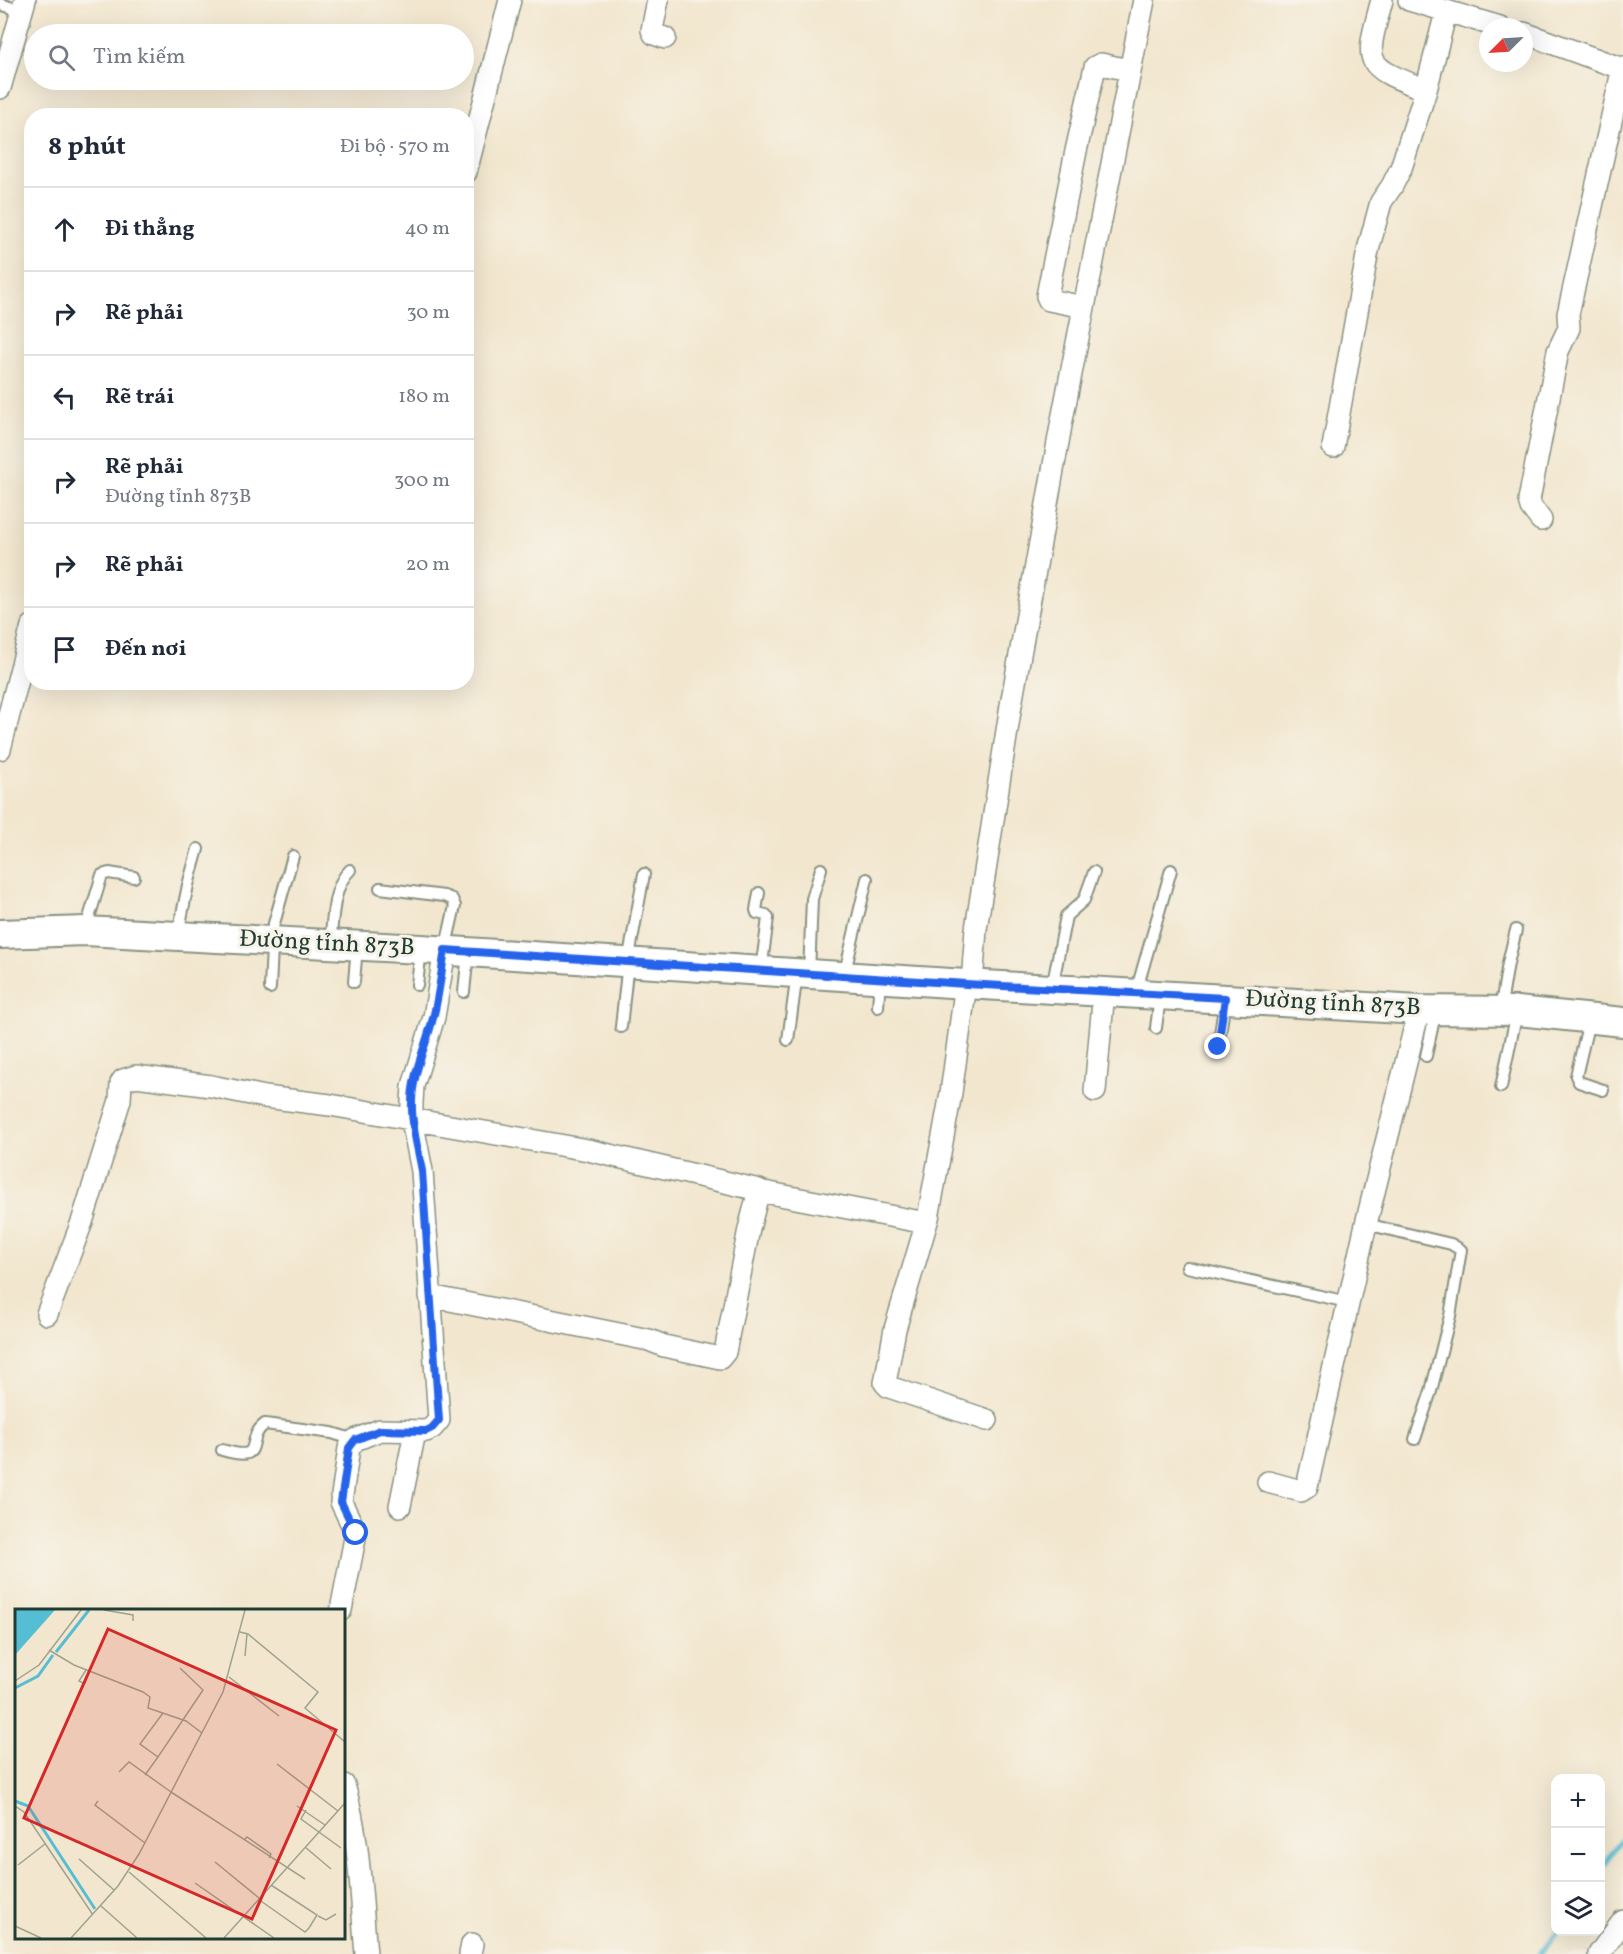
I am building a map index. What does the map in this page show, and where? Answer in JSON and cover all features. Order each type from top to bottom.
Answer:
[{"type":"main road","name":"Đường tỉnh 873B","points":[[0,934],[85,932],[271,941],[445,950],[880,979],[970,976],[1052,988],[1428,1010],[1509,1011],[1623,1022]]},
{"type":"street","points":[[474,140],[510,0]]},
{"type":"street","points":[[658,0],[652,30],[654,34],[665,38]]},
{"type":"street","points":[[987,1420],[889,1387],[885,1383],[895,1329],[926,1223],[951,1093],[1011,705],[1062,420],[1144,0]]},
{"type":"street","points":[[1382,0],[1371,40],[1372,60],[1388,75],[1426,90]]},
{"type":"street","points":[[1409,0],[1459,10],[1479,18]]},
{"type":"street","points":[[0,88],[23,5]]},
{"type":"street","points":[[1333,447],[1368,250],[1381,202],[1401,168],[1426,90],[1459,10]]},
{"type":"street","points":[[1533,36],[1623,68],[1568,314],[1569,328],[1558,351],[1529,500],[1531,507],[1541,520]]},
{"type":"street","points":[[1084,307],[1049,300],[1047,296],[1095,68],[1101,64],[1129,70]]},
{"type":"street","points":[[0,749],[24,657]]},
{"type":"street","points":[[341,1609],[356,1533],[341,1502],[349,1448],[355,1440],[380,1430],[426,1431],[439,1420],[422,1171],[412,1120],[413,1086],[434,1017],[445,950]]},
{"type":"street","points":[[1095,1091],[1104,991]]},
{"type":"street","points":[[1268,1482],[1301,1491],[1307,1487],[1366,1224],[1428,1010]]},
{"type":"street","points":[[47,1314],[82,1222],[120,1100],[120,1087],[123,1080],[136,1076],[330,1105],[588,1150],[755,1188],[759,1191],[926,1223]]},
{"type":"street","points":[[430,1296],[649,1340],[664,1346],[720,1358],[724,1352],[759,1191]]},
{"type":"street","points":[[400,1506],[415,1432]]},
{"type":"street","points":[[345,1789],[357,1849],[366,1954]]},
{"type":"street","points":[[1599,1954],[1623,1921]]},
{"type":"lane","points":[[0,4],[23,5]]},
{"type":"lane","points":[[177,937],[198,849]]},
{"type":"lane","points":[[270,988],[271,941],[282,891],[293,856]]},
{"type":"lane","points":[[788,1040],[803,974],[812,899],[821,869]]},
{"type":"lane","points":[[350,870],[343,878],[337,894],[343,945],[354,982]]},
{"type":"lane","points":[[1156,1028],[1148,993],[1171,870]]},
{"type":"lane","points":[[1052,988],[1066,916],[1084,900],[1094,872]]},
{"type":"lane","points":[[85,932],[100,878],[109,873],[134,877]]},
{"type":"lane","points":[[621,1027],[628,962],[644,874]]},
{"type":"lane","points":[[844,976],[867,879]]},
{"type":"lane","points":[[380,888],[452,899],[454,906],[445,950],[417,985]]},
{"type":"lane","points":[[759,893],[756,910],[768,918],[761,971]]},
{"type":"lane","points":[[1502,1087],[1509,1011],[1508,963],[1516,930]]},
{"type":"lane","points":[[445,950],[464,992]]},
{"type":"lane","points":[[878,1007],[880,979]]},
{"type":"lane","points":[[1218,1047],[1225,998]]},
{"type":"lane","points":[[1426,1056],[1428,1010]]},
{"type":"lane","points":[[1590,1018],[1576,1076],[1579,1082],[1603,1090]]},
{"type":"lane","points":[[1366,1224],[1451,1244],[1461,1250],[1450,1316],[1431,1391],[1415,1439]]},
{"type":"lane","points":[[1187,1267],[1348,1302]]},
{"type":"lane","points":[[222,1450],[240,1454],[249,1453],[260,1428],[265,1424],[332,1433],[355,1440]]},
{"type":"waterway","points":[[1605,1864],[1623,1837]]},
{"type":"waterway","points":[[1539,1954],[1555,1936]]},
{"type":"route","points":[[356,1533],[341,1502],[349,1448],[355,1440],[365,1434],[380,1430],[426,1431],[439,1420],[422,1171],[412,1120],[412,1102],[413,1086],[434,1017],[445,950],[966,984],[1225,998],[1218,1047]]}]
